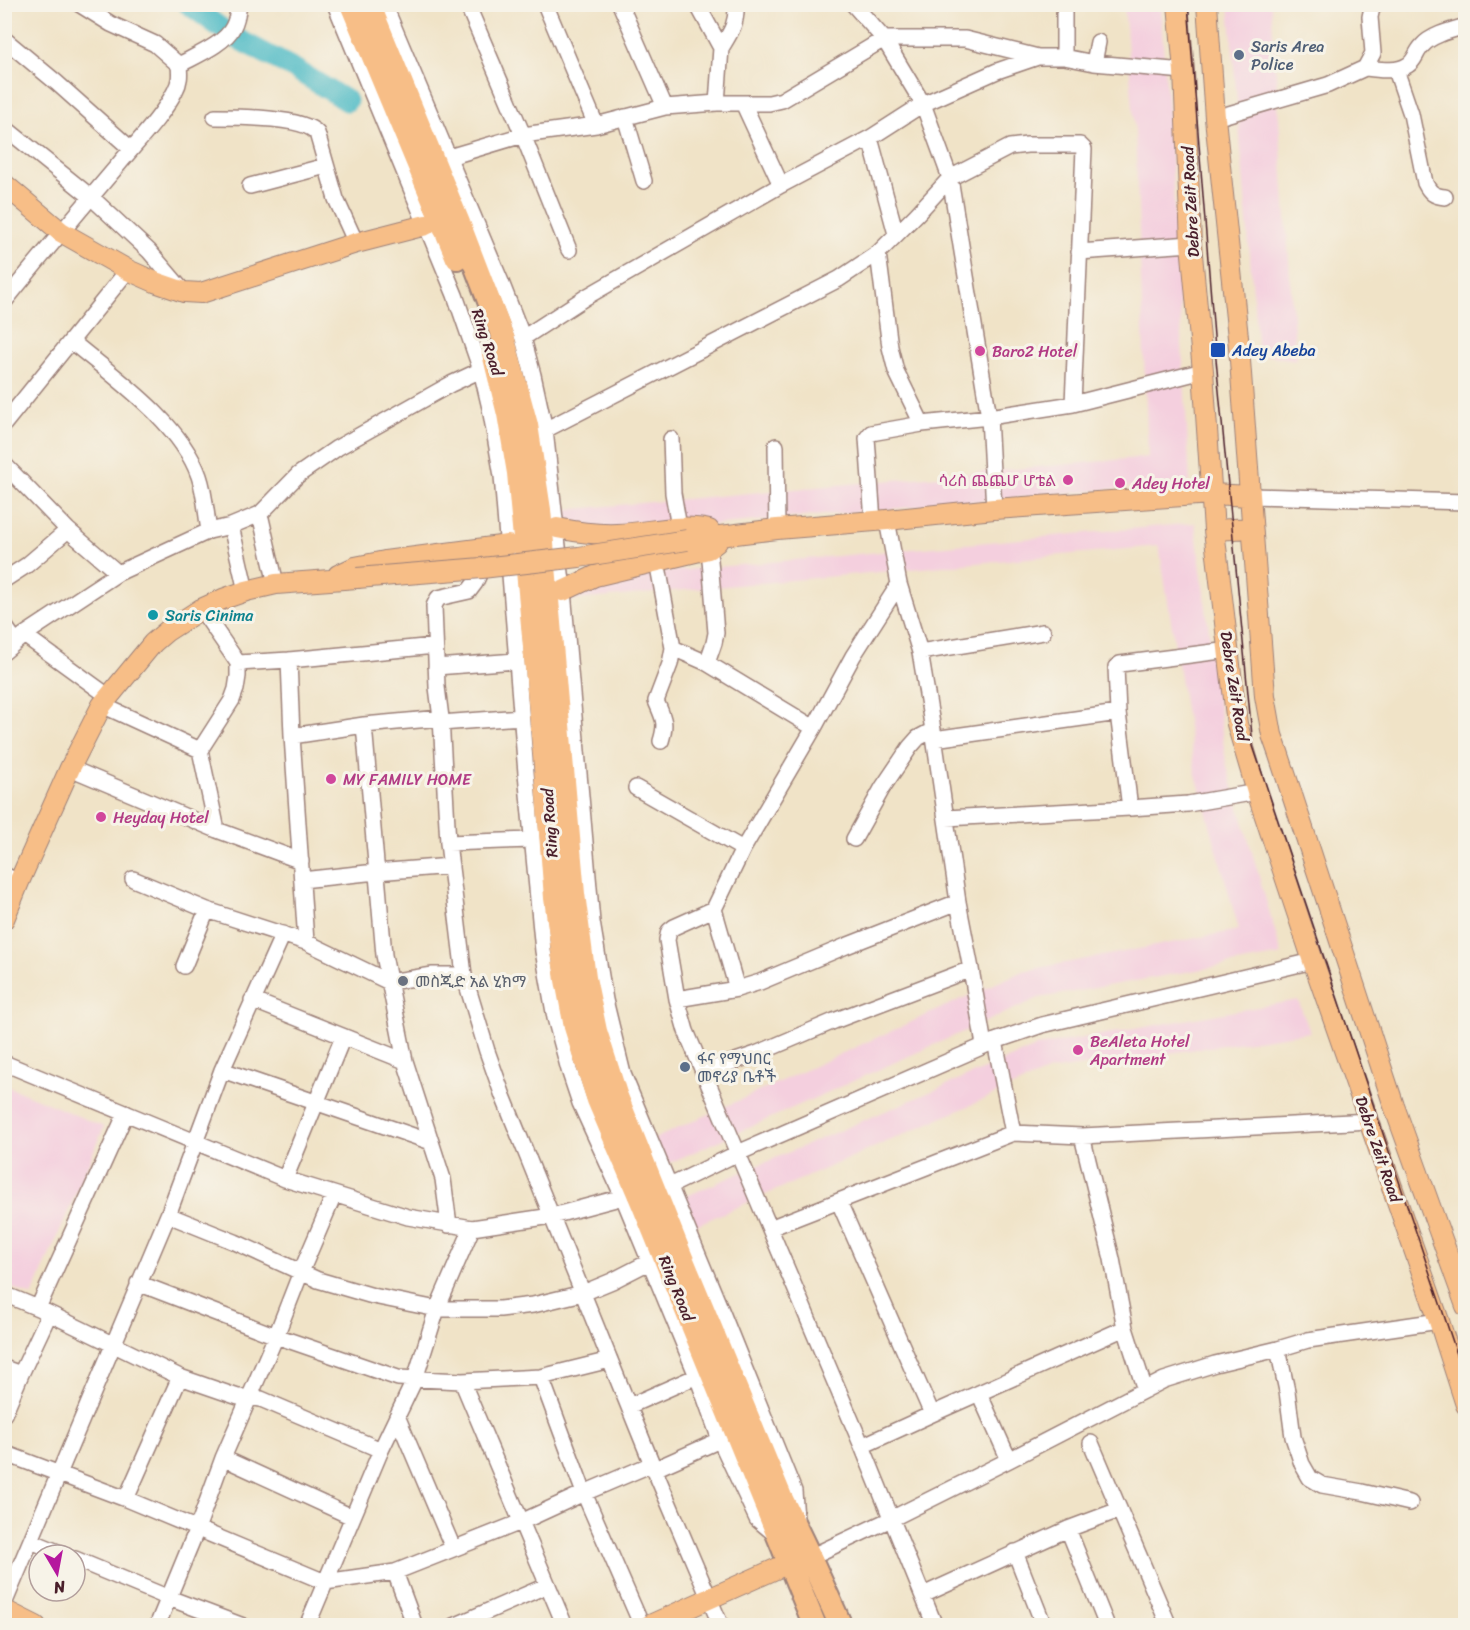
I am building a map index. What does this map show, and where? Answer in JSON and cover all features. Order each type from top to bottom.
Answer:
[{"type":"highway","name":"Ring Road","points":[[351,4],[472,294],[492,351],[508,414],[519,484],[555,898],[575,1027],[598,1100],[647,1213],[770,1514],[788,1533]]},
{"type":"highway","name":"Ring Road","points":[[369,4],[459,223],[504,340],[527,425],[540,510],[574,894],[585,978],[596,1031],[620,1105],[781,1497],[788,1533],[800,1560],[841,1626]]},
{"type":"highway","name":"Ring Road","points":[[800,1560],[815,1626]]},
{"type":"main road","name":"Debre Zeit Road","points":[[1178,4],[1184,71],[1191,244],[1214,530],[1238,724],[1257,792],[1313,961],[1466,1405]]},
{"type":"main road","name":"Debre Zeit Road","points":[[1207,4],[1215,118],[1239,347],[1265,696],[1272,735],[1394,1106],[1466,1306]]},
{"type":"main road","points":[[4,184],[61,232],[128,270],[184,292],[201,293],[356,243],[426,225]]},
{"type":"main road","points":[[557,528],[592,535],[726,534],[994,509],[1212,494],[1250,496]]},
{"type":"main road","points":[[1214,530],[1252,528]]},
{"type":"main road","points":[[4,919],[12,878],[105,701],[153,643],[166,631],[201,609],[246,591],[276,584],[482,568],[579,557],[683,533]]},
{"type":"main road","points":[[563,591],[595,576],[708,549],[726,534]]},
{"type":"main road","points":[[328,580],[355,567],[370,564],[508,545]]},
{"type":"main road","points":[[648,1626],[800,1560]]},
{"type":"main road","points":[[4,1610],[36,1626]]},
{"type":"street","points":[[4,302],[163,111],[180,80],[179,65],[155,44],[111,24],[79,4]]},
{"type":"street","points":[[179,65],[224,38],[234,25],[239,4]]},
{"type":"street","name":"Ring Road","points":[[335,4],[455,295],[481,370],[499,452],[543,951],[555,1018],[569,1070],[580,1103],[623,1197],[697,1376],[720,1440],[757,1519],[788,1533],[794,1491],[628,1089],[605,1000],[597,959],[586,866],[557,528],[544,430],[523,339],[384,4]]},
{"type":"street","points":[[467,4],[569,250]]},
{"type":"street","points":[[545,4],[596,125]]},
{"type":"street","points":[[620,4],[665,107]]},
{"type":"street","points":[[697,4],[721,48]]},
{"type":"street","points":[[717,103],[721,48],[734,27],[737,18],[736,4]]},
{"type":"street","points":[[853,4],[884,39],[923,104],[950,178],[989,417],[994,509]]},
{"type":"street","points":[[1365,68],[1373,52],[1370,17],[1372,8],[1376,4]]},
{"type":"street","points":[[1064,13],[1064,57]]},
{"type":"street","points":[[1215,118],[1328,85],[1365,68],[1396,70],[1407,66],[1422,45],[1466,26]]},
{"type":"street","points":[[4,39],[131,149]]},
{"type":"street","points":[[449,157],[523,135],[596,125],[665,107],[717,103],[769,103],[782,100],[884,39],[965,39],[1038,57],[1064,57],[1094,63],[1184,71]]},
{"type":"street","points":[[1094,63],[1098,42]]},
{"type":"street","points":[[523,339],[586,297],[781,185],[870,138],[923,104],[997,71],[1038,57]]},
{"type":"street","points":[[1396,70],[1411,114],[1425,183],[1429,192],[1445,197]]},
{"type":"street","points":[[743,103],[781,185]]},
{"type":"street","points":[[214,117],[279,121],[303,124],[313,128],[317,133],[336,199],[356,243]]},
{"type":"street","points":[[625,117],[644,181]]},
{"type":"street","points":[[4,127],[91,197],[149,251],[184,292]]},
{"type":"street","points":[[870,138],[896,234]]},
{"type":"street","points":[[544,430],[839,279],[878,253],[950,178],[1010,147],[1027,145],[1080,145],[1084,149],[1073,404]]},
{"type":"street","points":[[250,186],[326,166]]},
{"type":"street","points":[[1079,252],[1191,244]]},
{"type":"street","points":[[878,253],[890,347],[896,371],[922,424]]},
{"type":"street","points":[[4,424],[128,270]]},
{"type":"street","points":[[71,341],[145,403],[191,455],[200,477],[208,531]]},
{"type":"street","points":[[15,643],[118,573],[208,531],[231,526],[260,514],[298,476],[337,448],[451,384],[481,370]]},
{"type":"street","points":[[1013,1132],[971,969],[958,902],[920,652],[880,520],[867,438],[870,433],[922,424],[989,417],[1073,404],[1203,371]]},
{"type":"street","points":[[671,439],[673,493],[683,533]]},
{"type":"street","points":[[776,446],[777,529]]},
{"type":"street","points":[[4,464],[68,530],[118,573]]},
{"type":"street","points":[[1250,496],[1466,502]]},
{"type":"street","points":[[260,514],[276,584]]},
{"type":"street","points":[[231,526],[246,591]]},
{"type":"street","points":[[4,580],[27,565],[68,530]]},
{"type":"street","points":[[707,663],[716,633],[708,549]]},
{"type":"street","points":[[657,561],[673,648],[670,664],[656,701],[663,715],[664,729],[661,741]]},
{"type":"street","points":[[482,568],[469,591],[438,598],[434,606],[448,843],[464,975],[497,1078],[610,1360],[721,1626]]},
{"type":"street","points":[[899,584],[853,656],[743,849],[714,909],[674,927],[669,931],[667,940],[677,999],[686,1031],[862,1446],[935,1626]]},
{"type":"street","points":[[201,609],[238,663],[237,689],[200,750],[217,830]]},
{"type":"street","points":[[4,625],[15,643],[105,701],[200,750]]},
{"type":"street","points":[[920,652],[1043,632]]},
{"type":"street","points":[[238,663],[435,646]]},
{"type":"street","points":[[673,648],[707,663],[813,728]]},
{"type":"street","points":[[1130,808],[1118,712],[1116,667],[1120,664],[1229,650]]},
{"type":"street","points":[[288,660],[306,942]]},
{"type":"street","points":[[436,667],[516,661]]},
{"type":"street","points":[[854,839],[883,787],[918,738],[1118,712]]},
{"type":"street","points":[[292,736],[364,725],[521,717]]},
{"type":"street","points":[[364,725],[384,955],[405,1061],[443,1179],[449,1225]]},
{"type":"street","points":[[69,768],[217,830],[301,861]]},
{"type":"street","points":[[636,788],[743,849]]},
{"type":"street","points":[[946,819],[1188,804],[1257,792]]},
{"type":"street","points":[[448,843],[532,840]]},
{"type":"street","points":[[302,880],[450,866]]},
{"type":"street","points":[[133,879],[207,910],[306,942],[389,982],[433,975],[464,975]]},
{"type":"street","points":[[677,999],[737,989],[760,982],[958,902]]},
{"type":"street","points":[[714,909],[737,989]]},
{"type":"street","points":[[184,966],[207,910]]},
{"type":"street","points":[[4,1604],[168,1215],[222,1070],[283,934]]},
{"type":"street","points":[[670,1186],[738,1153],[990,1043],[1042,1025],[1313,961]]},
{"type":"street","points":[[703,1072],[756,1054],[834,1021],[971,969]]},
{"type":"street","points":[[252,1000],[405,1061]]},
{"type":"street","points":[[285,1179],[343,1037]]},
{"type":"street","points":[[4,1063],[285,1179],[408,1217],[472,1228],[552,1216],[623,1197]]},
{"type":"street","points":[[222,1070],[431,1142]]},
{"type":"street","points":[[4,1414],[43,1311],[126,1113]]},
{"type":"street","points":[[770,1228],[1013,1132],[1082,1136],[1370,1121]]},
{"type":"street","points":[[1082,1136],[1112,1259],[1125,1328],[1145,1390]]},
{"type":"street","points":[[157,1626],[223,1458],[334,1195]]},
{"type":"street","points":[[839,1202],[932,1414]]},
{"type":"street","points":[[168,1215],[235,1242],[318,1280],[374,1296],[437,1309],[500,1309],[533,1305],[583,1293],[649,1262]]},
{"type":"street","points":[[311,1623],[324,1582],[381,1450],[415,1379],[437,1309],[472,1228]]},
{"type":"street","points":[[138,1283],[276,1336],[398,1378],[462,1381],[541,1377],[610,1360]]},
{"type":"street","points":[[4,1294],[180,1377],[238,1397],[261,1399],[381,1450]]},
{"type":"street","points":[[800,1560],[891,1519],[1164,1380],[1308,1340],[1438,1321]]},
{"type":"street","points":[[862,1446],[1125,1328]]},
{"type":"street","points":[[1278,1349],[1287,1390],[1293,1437],[1302,1464],[1310,1478],[1322,1485],[1410,1503]]},
{"type":"street","points":[[4,1368],[21,1374]]},
{"type":"street","points":[[629,1406],[697,1376]]},
{"type":"street","points":[[126,1499],[180,1377]]},
{"type":"street","points":[[541,1377],[584,1493],[642,1626]]},
{"type":"street","points":[[462,1381],[565,1626]]},
{"type":"street","points":[[979,1393],[1009,1460]]},
{"type":"street","points":[[397,1416],[453,1548]]},
{"type":"street","points":[[4,1453],[126,1499],[324,1582],[395,1572],[521,1522],[584,1493],[720,1440]]},
{"type":"street","points":[[1091,1443],[1169,1626]]},
{"type":"street","points":[[223,1458],[352,1517]]},
{"type":"street","points":[[923,1595],[1068,1529],[1119,1510]]},
{"type":"street","points":[[1068,1529],[1107,1626]]},
{"type":"street","points":[[31,1541],[36,1543]]},
{"type":"street","points":[[1015,1552],[1044,1626]]},
{"type":"street","points":[[87,1564],[243,1626]]},
{"type":"street","points":[[395,1572],[415,1626]]},
{"type":"street","points":[[454,1626],[548,1585]]},
{"type":"shaded area","points":[[1124,5],[1160,5],[1190,482],[555,539],[553,511],[1148,457],[1135,131]]},
{"type":"shaded area","points":[[1229,5],[1271,5],[1296,360],[1258,354]]},
{"type":"shaded area","points":[[1195,523],[1226,763],[1282,955],[1039,998],[665,1165],[654,1139],[1023,971],[1239,930],[1195,771],[1159,546],[555,602],[555,582]]},
{"type":"shaded area","points":[[1298,1000],[1310,1032],[1049,1071],[694,1226],[684,1197],[1038,1046]]},
{"type":"shaded area","points":[[4,1085],[104,1127],[32,1296],[5,1285]]},
{"type":"waterway","points":[[188,4],[232,36],[293,68],[347,101]]},
{"type":"tram line","points":[[1188,4],[1215,349],[1253,746],[1466,1381]]},
{"type":"place","name":"Saris Area Police","points":[[1239,55]]},
{"type":"place","name":"Adey Abeba","points":[[1218,350]]},
{"type":"place","name":"Baro2 Hotel","points":[[980,351]]},
{"type":"place","name":"ሳሪስ ጨጨሆ ሆቴል","points":[[1068,480]]},
{"type":"place","name":"Adey Hotel","points":[[1120,483]]},
{"type":"place","name":"Saris Cinima","points":[[153,615]]},
{"type":"place","name":"MY FAMILY HOME","points":[[331,779]]},
{"type":"place","name":"Heyday Hotel","points":[[101,817]]},
{"type":"place","name":"መስጂድ አል ሂክማ","points":[[403,981]]},
{"type":"place","name":"BeAleta Hotel Apartment","points":[[1078,1050]]},
{"type":"place","name":"ፋና የማህበር መኖሪያ ቤቶች","points":[[685,1067]]}]
